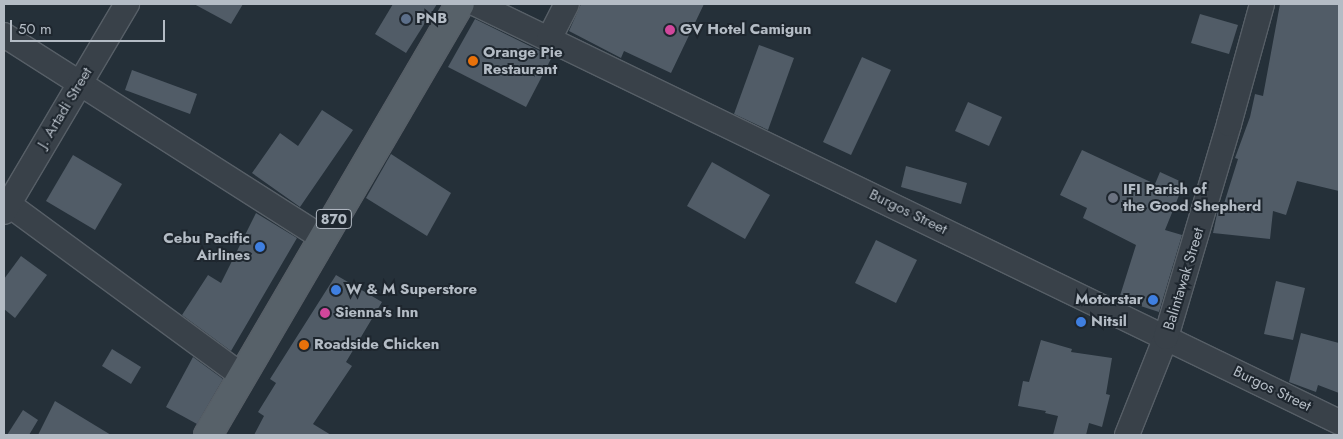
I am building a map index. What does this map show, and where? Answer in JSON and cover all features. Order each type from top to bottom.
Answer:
[{"type":"main road","name":"870","points":[[208,435],[460,4]]},
{"type":"street","name":"J. Artadi Street","points":[[5,206],[127,4]]},
{"type":"street","name":"Burgos Street","points":[[476,4],[1339,422]]},
{"type":"street","points":[[549,39],[568,4]]},
{"type":"street","name":"Balintawak Street","points":[[1127,435],[1166,338],[1262,4]]},
{"type":"street","points":[[4,35],[79,85],[323,238]]},
{"type":"street","points":[[5,206],[242,376]]},
{"type":"building","points":[[194,4],[243,4],[231,24]]},
{"type":"building","name":"PNB","points":[[393,4],[437,4],[406,53],[375,34]]},
{"type":"building","points":[[581,4],[704,4],[671,73],[624,51],[621,58],[569,31]]},
{"type":"building","points":[[1280,4],[1339,4],[1339,191],[1297,181],[1286,215],[1273,211],[1270,239],[1213,233],[1218,209],[1222,210],[1238,159],[1235,158],[1250,117],[1255,94],[1263,96]]},
{"type":"building","points":[[1200,14],[1238,25],[1229,54],[1191,43]]},
{"type":"building","points":[[475,19],[552,57],[526,107],[448,67]]},
{"type":"building","points":[[759,45],[794,58],[768,130],[734,114]]},
{"type":"building","points":[[862,57],[891,70],[851,155],[823,142]]},
{"type":"building","points":[[132,70],[197,94],[190,114],[125,90]]},
{"type":"building","points":[[968,102],[1002,117],[989,146],[955,131]]},
{"type":"building","points":[[322,110],[353,130],[300,207],[252,173],[280,133],[298,146]]},
{"type":"building","points":[[1082,150],[1155,184],[1160,172],[1184,183],[1165,230],[1182,235],[1159,312],[1119,299],[1136,245],[1083,218],[1087,208],[1060,195]]},
{"type":"building","points":[[391,154],[451,193],[427,236],[366,198]]},
{"type":"building","points":[[73,155],[122,184],[95,230],[46,201]]},
{"type":"building","points":[[712,162],[770,195],[745,239],[687,206]]},
{"type":"building","points":[[906,166],[967,183],[961,204],[901,187]]},
{"type":"building","points":[[256,213],[297,238],[231,351],[182,315],[208,275],[221,283]]},
{"type":"building","points":[[876,240],[917,260],[896,303],[855,283]]},
{"type":"building","points":[[21,256],[47,275],[15,318],[4,309],[4,279]]},
{"type":"building","points":[[336,275],[382,302],[346,362],[352,366],[313,424],[331,435],[254,435],[264,416],[258,412],[276,383],[270,379]]},
{"type":"building","points":[[1276,281],[1305,288],[1293,340],[1264,334]]},
{"type":"building","points":[[1301,333],[1339,343],[1339,393],[1318,385],[1316,392],[1289,382]]},
{"type":"building","points":[[1041,340],[1072,349],[1071,352],[1112,358],[1106,394],[1110,395],[1102,427],[1089,423],[1086,435],[1053,435],[1058,416],[1045,413],[1046,411],[1018,406],[1023,381],[1029,382]]},
{"type":"building","points":[[112,349],[141,367],[131,384],[102,366]]},
{"type":"building","points":[[193,357],[223,379],[197,424],[166,407]]},
{"type":"building","points":[[55,401],[111,435],[38,435]]},
{"type":"building","points":[[23,410],[38,420],[29,435],[7,435]]},
{"type":"place","name":"PNB","points":[[406,19]]},
{"type":"place","name":"GV Hotel Camigun","points":[[670,30]]},
{"type":"place","name":"Orange Pie Restaurant","points":[[473,61]]},
{"type":"place","name":"IFI Parish of the Good Shepherd","points":[[1113,198]]},
{"type":"place","name":"Cebu Pacific Airlines","points":[[260,247]]},
{"type":"place","name":"W & M Superstore","points":[[336,290]]},
{"type":"place","name":"Motorstar","points":[[1153,300]]},
{"type":"place","name":"Sienna's Inn","points":[[325,313]]},
{"type":"place","name":"Nitsil","points":[[1081,322]]},
{"type":"place","name":"Roadside Chicken","points":[[304,345]]}]
